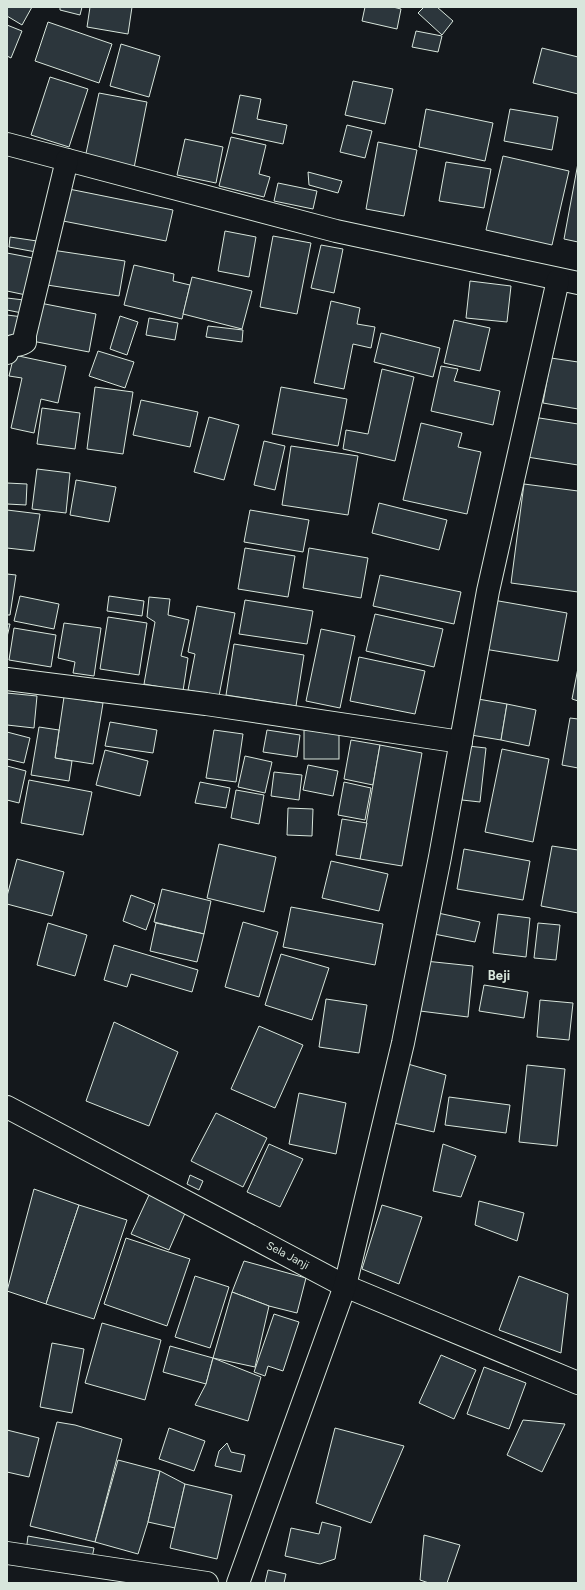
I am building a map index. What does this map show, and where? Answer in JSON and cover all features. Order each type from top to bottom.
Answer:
[{"type":"street","points":[[7,144],[336,231],[568,282],[488,591],[461,742],[403,1043],[345,1286],[238,1583]]},
{"type":"street","points":[[7,353],[8,349],[12,346],[25,342],[66,160]]},
{"type":"street","points":[[7,679],[206,704],[461,742]]},
{"type":"street","name":"Sela Janji","points":[[7,1107],[345,1286],[578,1383]]},
{"type":"street","points":[[7,1554],[207,1583]]},
{"type":"building","points":[[7,7],[32,7],[22,25],[7,16]]},
{"type":"building","points":[[60,7],[82,7],[80,15],[60,10]]},
{"type":"building","points":[[90,7],[132,7],[128,34],[87,27]]},
{"type":"building","points":[[365,7],[393,7],[401,9],[397,29],[362,21]]},
{"type":"building","points":[[424,7],[437,7],[453,21],[442,35],[418,13]]},
{"type":"building","points":[[48,22],[112,44],[99,83],[35,61]]},
{"type":"building","points":[[7,25],[22,31],[11,58],[7,56]]},
{"type":"building","points":[[416,31],[442,36],[438,52],[412,47]]},
{"type":"building","points":[[121,44],[160,56],[149,97],[110,86]]},
{"type":"building","points":[[542,48],[578,57],[578,94],[533,83]]},
{"type":"building","points":[[50,77],[88,89],[69,147],[31,135]]},
{"type":"building","points":[[353,81],[393,89],[385,124],[345,115]]},
{"type":"building","points":[[99,93],[147,102],[134,168],[85,158]]},
{"type":"building","points":[[240,95],[261,99],[257,119],[287,125],[283,144],[232,133]]},
{"type":"building","points":[[426,109],[493,123],[485,161],[419,147]]},
{"type":"building","points":[[510,109],[558,117],[552,150],[504,141]]},
{"type":"building","points":[[347,125],[372,131],[365,158],[340,152]]},
{"type":"building","points":[[231,137],[266,145],[259,174],[270,177],[264,197],[219,186]]},
{"type":"building","points":[[185,139],[223,147],[216,183],[177,175]]},
{"type":"building","points":[[378,142],[417,150],[404,216],[366,209]]},
{"type":"building","points":[[503,156],[569,171],[552,245],[486,230]]},
{"type":"building","points":[[446,162],[491,169],[484,208],[439,201]]},
{"type":"building","points":[[578,163],[578,242],[564,239]]},
{"type":"building","points":[[308,172],[342,181],[338,193],[309,185]]},
{"type":"building","points":[[278,183],[317,191],[313,209],[274,201]]},
{"type":"building","points":[[64,188],[173,210],[166,241],[58,220]]},
{"type":"building","points":[[225,231],[256,237],[249,277],[218,271]]},
{"type":"building","points":[[273,236],[311,243],[297,314],[260,307]]},
{"type":"building","points":[[10,237],[37,241],[36,252],[9,247]]},
{"type":"building","points":[[321,245],[343,249],[334,293],[311,288]]},
{"type":"building","points":[[52,250],[125,261],[119,296],[47,285]]},
{"type":"building","points":[[7,253],[33,258],[26,295],[7,291]]},
{"type":"building","points":[[134,265],[174,274],[173,281],[190,285],[182,319],[124,305]]},
{"type":"building","points":[[192,277],[252,291],[242,329],[183,314]]},
{"type":"building","points":[[470,281],[511,286],[507,322],[466,318]]},
{"type":"building","points":[[7,298],[24,300],[22,313],[7,310]]},
{"type":"building","points":[[331,301],[360,308],[357,324],[375,327],[371,348],[353,344],[344,389],[314,383]]},
{"type":"building","points":[[40,303],[96,314],[89,352],[32,341]]},
{"type":"building","points":[[7,315],[23,317],[20,340],[7,338]]},
{"type":"building","points":[[120,316],[138,322],[127,355],[110,349]]},
{"type":"building","points":[[149,318],[178,323],[175,340],[146,335]]},
{"type":"building","points":[[454,320],[490,328],[480,371],[444,363]]},
{"type":"building","points":[[208,326],[243,330],[242,342],[206,337]]},
{"type":"building","points":[[381,333],[440,348],[433,377],[374,362]]},
{"type":"building","points":[[98,351],[134,362],[125,388],[89,376]]},
{"type":"building","points":[[14,355],[66,366],[58,403],[41,399],[34,433],[11,428],[22,378],[9,376]]},
{"type":"building","points":[[551,358],[578,362],[578,409],[543,403]]},
{"type":"building","points":[[441,366],[458,369],[454,381],[500,391],[493,425],[431,411]]},
{"type":"building","points":[[382,369],[414,377],[395,461],[343,449],[346,430],[368,434]]},
{"type":"building","points":[[95,387],[133,392],[123,454],[87,449]]},
{"type":"building","points":[[281,387],[347,399],[338,446],[272,434]]},
{"type":"building","points":[[141,400],[198,412],[190,447],[133,435]]},
{"type":"building","points":[[42,408],[80,413],[75,449],[37,444]]},
{"type":"building","points":[[209,417],[239,425],[224,480],[194,472]]},
{"type":"building","points":[[533,417],[578,424],[578,465],[527,457]]},
{"type":"building","points":[[421,423],[462,433],[458,447],[481,452],[467,514],[403,500]]},
{"type":"building","points":[[264,441],[285,446],[275,490],[254,485]]},
{"type":"building","points":[[291,446],[358,456],[348,515],[282,505]]},
{"type":"building","points":[[37,469],[70,473],[66,513],[32,509]]},
{"type":"building","points":[[76,480],[116,487],[109,522],[70,515]]},
{"type":"building","points":[[7,483],[27,484],[26,505],[7,504]]},
{"type":"building","points":[[524,484],[578,491],[578,592],[511,583]]},
{"type":"building","points":[[379,503],[447,520],[439,550],[372,533]]},
{"type":"building","points":[[7,510],[40,514],[34,551],[7,548]]},
{"type":"building","points":[[250,510],[309,520],[303,552],[244,542]]},
{"type":"building","points":[[245,548],[295,556],[288,597],[238,589]]},
{"type":"building","points":[[309,548],[368,558],[361,598],[303,588]]},
{"type":"building","points":[[7,574],[16,575],[10,615],[7,615]]},
{"type":"building","points":[[380,575],[461,592],[454,624],[373,606]]},
{"type":"building","points":[[20,596],[59,604],[54,629],[14,621]]},
{"type":"building","points":[[109,596],[144,601],[142,616],[107,611]]},
{"type":"building","points":[[149,597],[170,599],[168,615],[189,620],[181,656],[188,658],[183,691],[144,684],[155,622],[147,617]]},
{"type":"building","points":[[245,600],[313,611],[307,644],[239,634]]},
{"type":"building","points":[[493,600],[567,613],[558,661],[484,649]]},
{"type":"building","points":[[197,606],[235,613],[219,696],[188,690],[195,654],[188,652]]},
{"type":"building","points":[[375,614],[443,629],[434,667],[366,651]]},
{"type":"building","points":[[108,617],[147,623],[139,675],[100,669]]},
{"type":"building","points":[[64,623],[101,628],[94,676],[73,673],[75,662],[58,658]]},
{"type":"building","points":[[7,624],[10,624],[7,637]]},
{"type":"building","points":[[14,628],[56,635],[51,667],[9,660]]},
{"type":"building","points":[[321,629],[355,636],[340,708],[306,701]]},
{"type":"building","points":[[234,644],[304,655],[296,706],[226,695]]},
{"type":"building","points":[[359,657],[425,671],[415,714],[350,701]]},
{"type":"building","points":[[578,668],[578,701],[572,699]]},
{"type":"building","points":[[7,693],[37,696],[34,728],[7,725]]},
{"type":"building","points":[[64,697],[103,703],[93,764],[55,758]]},
{"type":"building","points":[[478,699],[507,704],[501,740],[471,735]]},
{"type":"building","points":[[507,704],[536,710],[529,746],[501,740]]},
{"type":"building","points":[[570,718],[578,719],[578,768],[562,765]]},
{"type":"building","points":[[110,722],[157,730],[153,753],[105,746]]},
{"type":"building","points":[[39,727],[59,730],[55,758],[72,761],[69,781],[31,775]]},
{"type":"building","points":[[214,730],[243,734],[236,782],[206,778]]},
{"type":"building","points":[[267,730],[300,735],[297,757],[263,752]]},
{"type":"building","points":[[304,730],[339,730],[339,759],[304,759]]},
{"type":"building","points":[[7,732],[30,738],[24,763],[7,759]]},
{"type":"building","points":[[351,740],[380,745],[373,785],[344,779]]},
{"type":"building","points":[[380,745],[422,753],[402,866],[360,859]]},
{"type":"building","points":[[468,746],[486,748],[480,802],[462,800]]},
{"type":"building","points":[[502,749],[549,759],[533,842],[485,832]]},
{"type":"building","points":[[105,750],[148,761],[140,796],[96,785]]},
{"type":"building","points":[[245,756],[272,762],[265,793],[238,787]]},
{"type":"building","points":[[308,765],[338,771],[333,796],[303,790]]},
{"type":"building","points":[[7,766],[26,771],[19,803],[7,800]]},
{"type":"building","points":[[274,772],[302,775],[299,800],[271,796]]},
{"type":"building","points":[[29,780],[92,792],[83,835],[21,823]]},
{"type":"building","points":[[200,782],[230,788],[226,808],[195,803]]},
{"type":"building","points":[[344,782],[371,788],[365,820],[338,815]]},
{"type":"building","points":[[236,790],[264,795],[259,824],[231,818]]},
{"type":"building","points":[[288,808],[313,809],[312,836],[287,835]]},
{"type":"building","points":[[342,819],[367,823],[360,859],[336,855]]},
{"type":"building","points":[[219,844],[276,857],[264,912],[207,898]]},
{"type":"building","points":[[552,846],[578,850],[578,913],[541,906]]},
{"type":"building","points":[[464,849],[530,861],[523,900],[457,889]]},
{"type":"building","points":[[17,859],[64,872],[52,916],[7,904],[7,896]]},
{"type":"building","points":[[331,861],[388,874],[379,911],[322,898]]},
{"type":"building","points":[[162,889],[211,901],[204,934],[154,922]]},
{"type":"building","points":[[131,895],[155,904],[146,930],[123,921]]},
{"type":"building","points":[[291,907],[383,924],[375,965],[283,947]]},
{"type":"building","points":[[438,913],[480,922],[475,942],[434,934]]},
{"type":"building","points":[[498,914],[530,918],[526,957],[493,953]]},
{"type":"building","points":[[243,922],[278,932],[259,997],[225,987]]},
{"type":"building","points":[[48,923],[87,935],[75,976],[37,965]]},
{"type":"building","points":[[156,923],[204,934],[197,962],[150,951]]},
{"type":"building","points":[[538,923],[560,925],[556,960],[534,958]]},
{"type":"building","points":[[114,945],[198,970],[192,992],[131,974],[127,987],[104,980]]},
{"type":"building","points":[[281,954],[329,968],[312,1020],[265,1005]]},
{"type":"building","points":[[425,961],[473,966],[468,1017],[420,1011]]},
{"type":"building","points":[[484,985],[528,992],[524,1018],[479,1011]]},
{"type":"building","points":[[326,999],[367,1005],[359,1053],[319,1047]]},
{"type":"building","points":[[540,1000],[573,1003],[569,1040],[537,1037]]},
{"type":"building","points":[[114,1022],[178,1052],[149,1126],[86,1101]]},
{"type":"building","points":[[259,1026],[303,1045],[275,1108],[231,1089]]},
{"type":"building","points":[[408,1064],[446,1075],[434,1132],[394,1123]]},
{"type":"building","points":[[527,1065],[565,1069],[557,1146],[519,1142]]},
{"type":"building","points":[[299,1093],[346,1103],[336,1154],[289,1144]]},
{"type":"building","points":[[449,1097],[510,1105],[506,1133],[445,1125]]},
{"type":"building","points":[[216,1113],[267,1138],[243,1187],[191,1161]]},
{"type":"building","points":[[269,1144],[303,1159],[280,1207],[247,1192]]},
{"type":"building","points":[[443,1144],[476,1156],[461,1197],[433,1191]]},
{"type":"building","points":[[190,1175],[203,1181],[199,1190],[187,1184]]},
{"type":"building","points":[[34,1189],[79,1205],[46,1304],[7,1291]]},
{"type":"building","points":[[149,1195],[186,1211],[169,1250],[131,1234]]},
{"type":"building","points":[[479,1201],[524,1213],[517,1241],[475,1225]]},
{"type":"building","points":[[79,1205],[127,1220],[94,1319],[46,1304]]},
{"type":"building","points":[[382,1205],[422,1217],[399,1284],[362,1269]]},
{"type":"building","points":[[126,1238],[190,1259],[167,1326],[104,1304]]},
{"type":"building","points":[[244,1261],[306,1278],[297,1313],[269,1306],[232,1292]]},
{"type":"building","points":[[195,1276],[229,1287],[210,1348],[175,1337]]},
{"type":"building","points":[[519,1276],[568,1294],[561,1353],[499,1330]]},
{"type":"building","points":[[232,1292],[269,1306],[255,1367],[213,1358]]},
{"type":"building","points":[[274,1314],[299,1322],[283,1371],[268,1366],[265,1376],[254,1372]]},
{"type":"building","points":[[102,1323],[161,1340],[145,1400],[85,1383]]},
{"type":"building","points":[[52,1343],[84,1349],[72,1413],[40,1407]]},
{"type":"building","points":[[170,1346],[213,1358],[206,1384],[163,1372]]},
{"type":"building","points":[[441,1355],[476,1370],[454,1419],[419,1403]]},
{"type":"building","points":[[213,1358],[261,1377],[248,1421],[195,1405],[206,1384]]},
{"type":"building","points":[[484,1367],[526,1383],[509,1429],[467,1414]]},
{"type":"building","points":[[523,1420],[565,1424],[542,1472],[507,1455]]},
{"type":"building","points":[[57,1422],[75,1425],[122,1439],[95,1542],[30,1526]]},
{"type":"building","points":[[169,1428],[205,1441],[194,1471],[159,1459]]},
{"type":"building","points":[[335,1428],[404,1446],[371,1523],[316,1503]]},
{"type":"building","points":[[7,1430],[39,1438],[29,1477],[7,1472]]},
{"type":"building","points":[[227,1443],[231,1452],[245,1455],[241,1472],[215,1466],[219,1451]]},
{"type":"building","points":[[118,1460],[160,1471],[148,1522],[138,1554],[95,1542]]},
{"type":"building","points":[[160,1471],[185,1484],[175,1528],[148,1522]]},
{"type":"building","points":[[185,1484],[232,1495],[217,1559],[170,1548]]},
{"type":"building","points":[[322,1522],[341,1527],[335,1559],[320,1564],[285,1556],[291,1528],[319,1534]]},
{"type":"building","points":[[424,1535],[460,1545],[447,1583],[429,1583],[420,1580]]},
{"type":"building","points":[[28,1536],[94,1548],[91,1563],[26,1552]]},
{"type":"building","points":[[268,1570],[286,1574],[284,1583],[265,1583]]},
{"type":"district","name":"Beji","points":[[499,975]]}]
